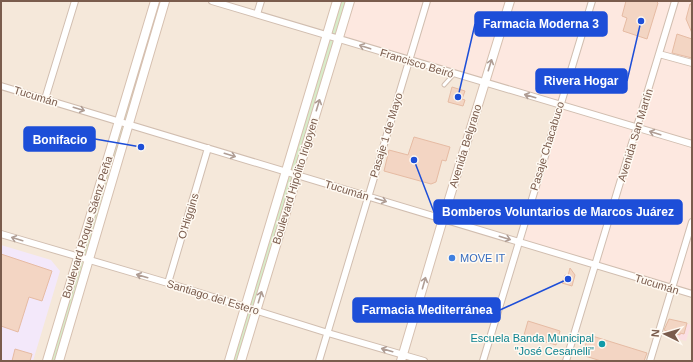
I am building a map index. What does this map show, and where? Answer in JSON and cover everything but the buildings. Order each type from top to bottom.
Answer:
[{"type":"street","points":[[45,99],[75,1]]},
{"type":"street","name":"Boulevard Roque Sáenz Peña","points":[[47,361],[155,1]]},
{"type":"street","name":"Boulevard Roque Sáenz Peña","points":[[59,361],[165,1]]},
{"type":"street","name":"Francisco Beiró","points":[[212,1],[338,38],[409,61],[692,144]]},
{"type":"street","points":[[257,14],[261,1]]},
{"type":"street","name":"Boulevard Hipólito Irigoyen","points":[[229,361],[287,172],[337,1]]},
{"type":"street","name":"Boulevard Hipólito Irigoyen","points":[[241,361],[350,1]]},
{"type":"street","name":"Pasaje 1 de Mayo","points":[[319,361],[427,1]]},
{"type":"street","name":"Avenida Belgrano","points":[[402,358],[510,1]]},
{"type":"street","name":"Pasaje Chacabuco","points":[[483,361],[592,1]]},
{"type":"street","name":"Avenida San Martín","points":[[566,361],[674,1]]},
{"type":"street","points":[[659,54],[692,63]]},
{"type":"street","name":"Tucumán","points":[[1,86],[692,294]]},
{"type":"street","name":"O'Higgins","points":[[168,283],[208,148]]},
{"type":"street","points":[[650,361],[692,222]]},
{"type":"street","name":"Santiago del Estero","points":[[1,234],[256,310],[402,358],[424,361]]},
{"type":"lane","points":[[444,85],[454,74]]},
{"type":"shaded area","points":[[1,1],[692,1],[692,361],[1,361]]},
{"type":"shaded area","points":[[350,1],[692,1],[692,294],[519,242],[560,105],[338,38]]},
{"type":"shaded area","points":[[1,245],[51,260],[60,271],[33,361],[1,361]]},
{"type":"shaded area","points":[[669,319],[691,325],[686,341],[663,335]]},
{"type":"green space","points":[[158,1],[163,1],[55,361],[51,361]]},
{"type":"green space","points":[[337,1],[350,1],[241,361],[229,361]]},
{"type":"place","name":"Rivera Hogar","points":[[641,21]]},
{"type":"place","name":"Farmacia Moderna 3","points":[[458,97]]},
{"type":"place","name":"Bonifacio","points":[[141,147]]},
{"type":"place","name":"Bomberos Voluntarios de Marcos Juárez","points":[[414,160]]},
{"type":"place","name":"MOVE IT","points":[[452,258]]},
{"type":"place","name":"Farmacia Mediterránea","points":[[568,279]]},
{"type":"place","name":"Escuela Banda Municipal \"José Cesanelli\"","points":[[602,344]]}]
